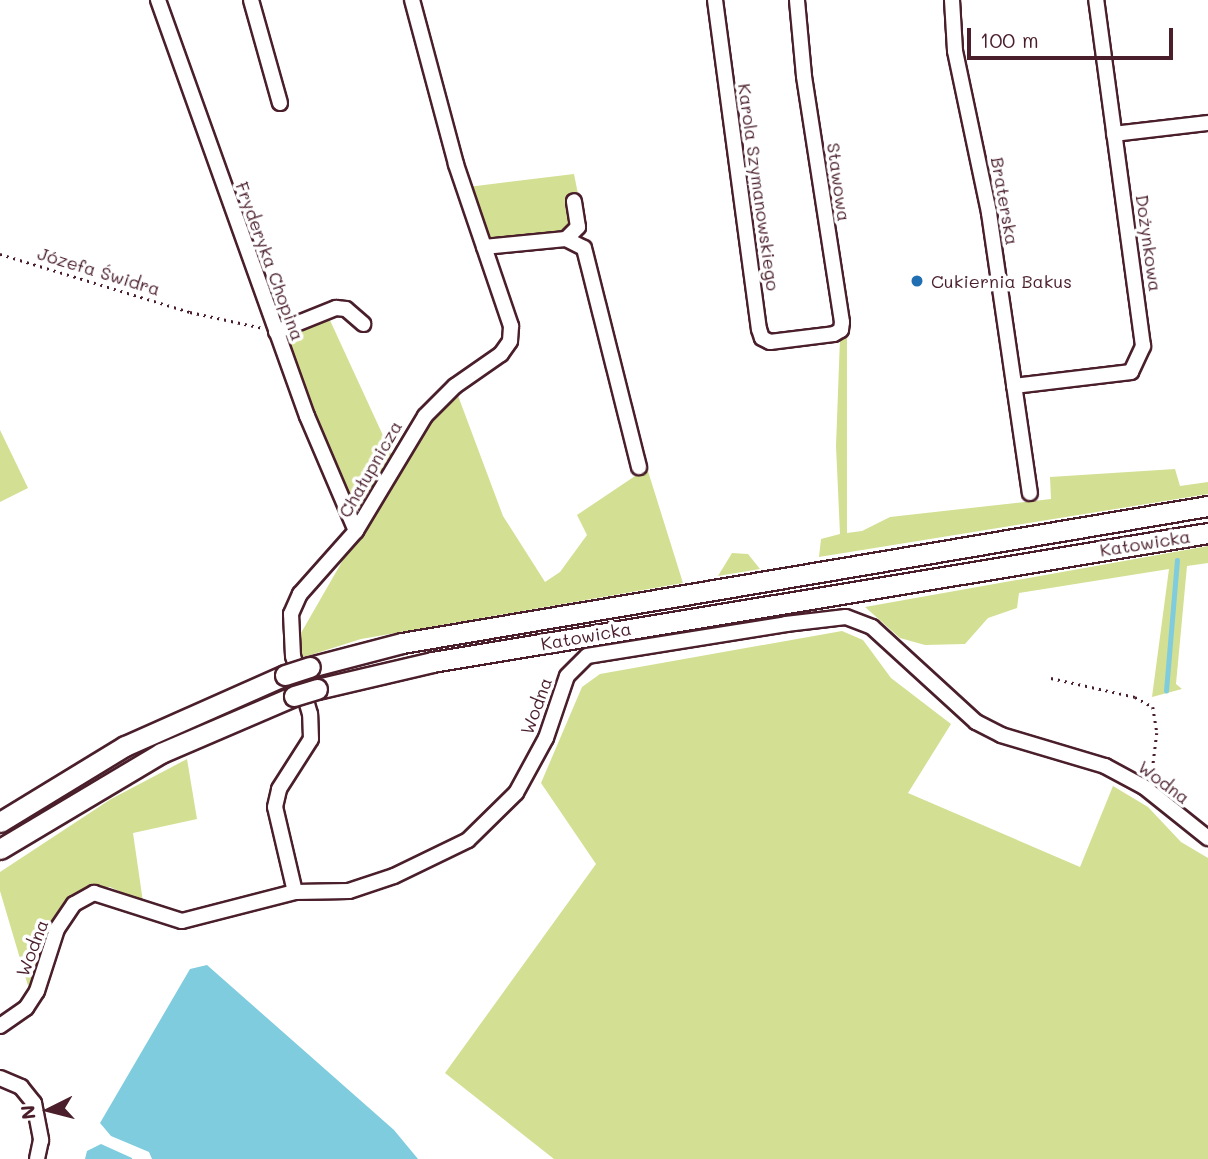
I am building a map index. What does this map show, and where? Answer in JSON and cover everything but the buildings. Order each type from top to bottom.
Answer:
[{"type":"main road","name":"Katowicka","points":[[0,822],[125,746],[285,675],[310,667],[402,643],[1208,506]]},
{"type":"main road","name":"Katowicka","points":[[0,849],[161,753],[294,696],[317,689],[432,662],[1208,533]]},
{"type":"street","name":"Fryderyka Chopina","points":[[158,0],[276,331],[356,531]]},
{"type":"street","points":[[251,0],[280,103]]},
{"type":"street","name":"Chałupnicza","points":[[295,892],[275,807],[279,789],[311,738],[310,714],[293,656],[291,614],[300,594],[356,531],[425,416],[455,386],[501,354],[510,341],[511,326],[456,164],[412,0]]},
{"type":"street","name":"Karola Szymanowskiego","points":[[715,0],[758,329],[762,338],[770,342],[802,338]]},
{"type":"street","name":"Stawowa","points":[[797,0],[804,76],[842,322],[841,330],[834,334],[802,338]]},
{"type":"street","name":"Braterska","points":[[952,0],[955,51],[989,213],[1030,493]]},
{"type":"street","name":"Dożynkowa","points":[[1014,386],[1131,372],[1140,360],[1143,346],[1096,0]]},
{"type":"street","points":[[1114,134],[1208,122]]},
{"type":"street","points":[[574,201],[639,467]]},
{"type":"street","points":[[566,239],[579,227]]},
{"type":"street","points":[[484,247],[566,239],[584,248]]},
{"type":"street","points":[[276,331],[336,308],[346,309],[363,324]]},
{"type":"street","name":"Wodna","points":[[0,1026],[26,1009],[37,991],[57,929],[74,904],[93,893],[116,896],[182,921],[295,892],[349,891],[394,876],[484,828],[516,793],[547,738],[568,676],[587,656],[846,617],[872,627],[976,722],[1001,735],[1105,766],[1150,792],[1208,838]]},
{"type":"street","points":[[0,1077],[21,1087],[34,1103],[41,1140],[37,1159]]},
{"type":"path","name":"Józefa Świdra","points":[[0,254],[190,312],[276,331]]},
{"type":"path","points":[[1051,678],[1135,697],[1153,707],[1157,733],[1150,792]]},
{"type":"green space","points":[[574,174],[578,194],[570,197],[573,229],[564,235],[491,239],[482,231],[468,187]]},
{"type":"green space","points":[[328,316],[392,455],[362,510],[352,509],[305,398],[283,334]]},
{"type":"green space","points":[[847,329],[847,533],[862,531],[890,517],[1051,499],[1050,477],[1175,469],[1180,486],[1208,482],[1208,494],[819,557],[821,539],[840,534],[836,446],[840,338]]},
{"type":"green space","points":[[457,393],[503,516],[545,582],[560,572],[587,535],[577,515],[647,468],[683,583],[361,639],[301,658],[301,633],[413,438]]},
{"type":"green space","points":[[0,430],[28,488],[0,502]]},
{"type":"green space","points":[[1208,546],[1208,563],[1187,566],[1176,684],[1182,689],[1152,697],[1169,569],[1019,593],[1017,608],[988,618],[965,644],[925,645],[900,638],[865,607]]},
{"type":"green space","points":[[732,553],[748,554],[760,569],[718,576]]},
{"type":"green space","points":[[842,631],[863,640],[891,678],[951,724],[908,793],[1080,867],[1113,786],[1148,807],[1181,842],[1208,858],[1208,1159],[554,1159],[445,1073],[596,864],[541,783],[582,687],[600,674]]},
{"type":"green space","points":[[187,759],[197,819],[133,833],[143,902],[110,887],[92,888],[69,901],[51,925],[29,989],[0,891],[0,872],[111,799]]},
{"type":"water","points":[[207,965],[394,1130],[418,1159],[152,1159],[149,1152],[111,1136],[100,1123],[190,969]]},
{"type":"water","points":[[101,1144],[132,1159],[85,1159],[87,1151]]},
{"type":"waterway","points":[[1166,691],[1177,560]]},
{"type":"place","name":"Cukiernia Bakus","points":[[917,281]]}]
